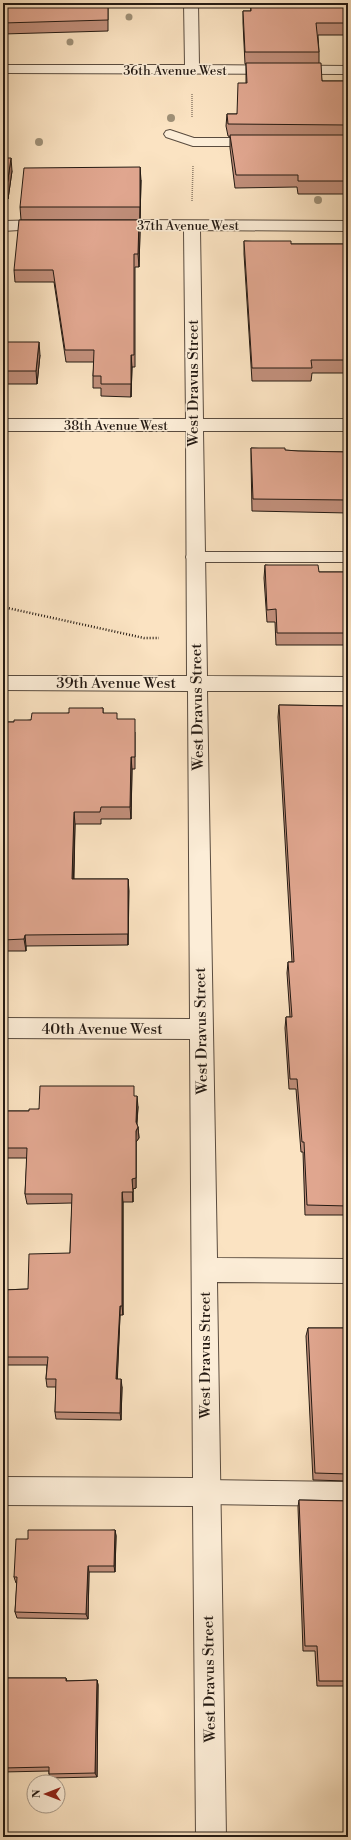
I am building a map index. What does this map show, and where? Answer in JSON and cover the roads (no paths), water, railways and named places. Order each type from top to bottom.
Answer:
[{"type":"street","points":[[191,3],[192,70]]},
{"type":"street","name":"36th Avenue West","points":[[3,69],[348,70]]},
{"type":"street","name":"37th Avenue West","points":[[98,226],[192,215],[348,226]]},
{"type":"street","name":"West Dravus Street","points":[[192,215],[194,557],[211,1837]]},
{"type":"street","points":[[3,226],[59,226]]},
{"type":"street","name":"38th Avenue West","points":[[3,425],[348,425]]},
{"type":"street","name":"39th Avenue West","points":[[3,683],[348,684]]},
{"type":"street","name":"40th Avenue West","points":[[3,1028],[201,1029]]},
{"type":"street","points":[[204,1270],[348,1271]]},
{"type":"street","points":[[3,1490],[206,1492]]},
{"type":"lane","points":[[170,134],[193,142],[270,142]]},
{"type":"lane","points":[[194,557],[348,557]]},
{"type":"lane","points":[[206,1492],[348,1494]]}]
